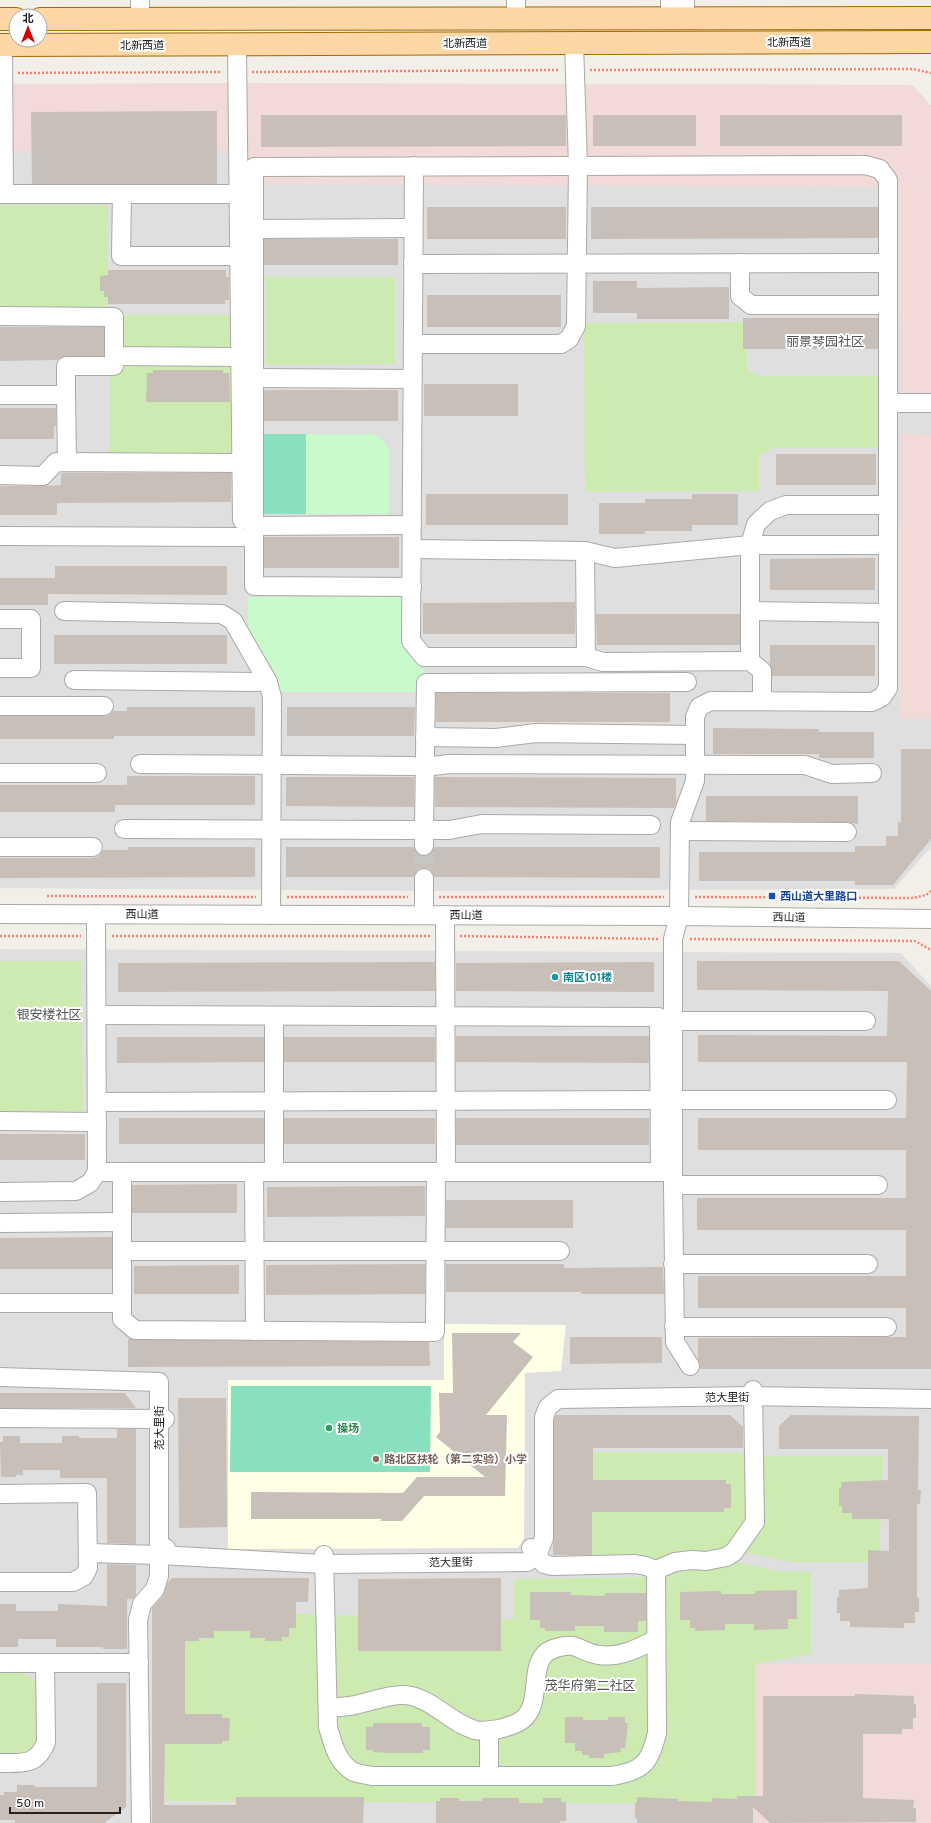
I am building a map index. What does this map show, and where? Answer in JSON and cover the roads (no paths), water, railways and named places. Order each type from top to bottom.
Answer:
[{"type":"main road","points":[[48,18],[140,9],[677,9],[931,18]]},
{"type":"main road","name":"北新西道","points":[[2,45],[931,42]]},
{"type":"street","points":[[413,344],[561,344],[569,339],[576,326],[578,166],[574,43]]},
{"type":"street","points":[[2,45],[2,194],[239,194]]},
{"type":"street","points":[[237,45],[241,463],[246,536],[254,586],[412,587]]},
{"type":"street","points":[[246,536],[254,378],[254,167],[865,165],[880,169],[888,180],[888,688],[882,697],[872,702],[711,701],[699,707],[695,717],[696,781],[680,822],[679,916],[673,939],[673,1022],[666,1100]]},
{"type":"street","points":[[414,166],[411,641],[424,657],[586,657],[603,662],[750,661],[762,671],[762,701]]},
{"type":"street","points":[[122,194],[121,256],[239,256]]},
{"type":"street","points":[[254,229],[413,228]]},
{"type":"street","points":[[740,263],[740,296],[751,305],[888,305]]},
{"type":"street","points":[[413,264],[888,263]]},
{"type":"street","points":[[0,316],[114,317],[114,366],[66,366],[67,462]]},
{"type":"street","points":[[114,356],[240,358]]},
{"type":"street","points":[[254,378],[412,379]]},
{"type":"street","points":[[0,395],[66,395]]},
{"type":"street","points":[[888,403],[931,403]]},
{"type":"street","points":[[0,475],[43,476],[56,462],[241,463]]},
{"type":"street","points":[[750,661],[750,545],[756,524],[770,511],[786,505],[888,505]]},
{"type":"street","points":[[0,536],[246,536],[412,526]]},
{"type":"street","points":[[412,549],[585,551],[615,558],[750,545],[888,545]]},
{"type":"street","points":[[585,551],[586,657]]},
{"type":"street","points":[[64,611],[222,614],[233,621],[268,682],[272,697],[270,830],[271,915]]},
{"type":"street","points":[[750,611],[888,613]]},
{"type":"street","points":[[0,619],[31,619],[31,668],[0,668]]},
{"type":"street","points":[[74,680],[268,682]]},
{"type":"street","points":[[421,835],[419,766],[425,737],[426,682],[687,682]]},
{"type":"street","points":[[0,706],[104,706]]},
{"type":"street","points":[[425,737],[496,738],[536,733],[695,735]]},
{"type":"street","points":[[140,764],[419,766],[449,764],[805,765],[832,774],[872,773]]},
{"type":"street","points":[[0,773],[97,773]]},
{"type":"street","points":[[124,829],[270,830],[421,835],[482,824],[651,825]]},
{"type":"street","points":[[680,831],[847,832]]},
{"type":"street","points":[[0,847],[93,847]]},
{"type":"street","points":[[424,878],[424,915]]},
{"type":"street","name":"西山道","points":[[0,914],[679,916],[931,919]]},
{"type":"street","points":[[0,1192],[76,1191],[90,1183],[97,1172],[96,914]]},
{"type":"street","points":[[122,1172],[122,1318],[135,1330],[435,1332],[435,1251],[446,1101],[445,915]]},
{"type":"street","points":[[97,1015],[659,1017],[666,1100],[675,1342],[690,1366]]},
{"type":"street","points":[[274,1016],[274,1172]]},
{"type":"street","points":[[673,1022],[866,1021]]},
{"type":"street","points":[[97,1102],[887,1100]]},
{"type":"street","points":[[0,1121],[97,1122]]},
{"type":"street","points":[[97,1172],[441,1172],[668,1176],[878,1185]]},
{"type":"street","points":[[254,1172],[255,1331]]},
{"type":"street","points":[[0,1223],[122,1222]]},
{"type":"street","points":[[122,1251],[560,1251]]},
{"type":"street","points":[[673,1264],[868,1264]]},
{"type":"street","points":[[0,1303],[122,1303]]},
{"type":"street","points":[[674,1327],[887,1327]]},
{"type":"street","name":"范大里街","points":[[0,1371],[164,1376],[165,1419],[163,1552]]},
{"type":"street","name":"范大里街","points":[[0,1377],[159,1382],[163,1552]]},
{"type":"street","name":"范大里街","points":[[163,1552],[324,1560],[534,1552],[537,1535],[538,1411],[543,1400],[553,1392],[562,1390],[753,1393],[931,1399]]},
{"type":"street","name":"范大里街","points":[[753,1393],[931,1391]]},
{"type":"street","points":[[534,1552],[544,1564],[552,1566],[635,1564],[656,1570],[675,1562],[692,1560],[706,1561],[726,1557],[734,1552],[755,1522],[753,1393]]},
{"type":"street","points":[[0,1418],[165,1419]]},
{"type":"street","points":[[0,1494],[87,1493],[88,1554],[88,1568],[84,1576],[73,1582],[0,1582]]},
{"type":"street","points":[[88,1554],[163,1552],[156,1589],[142,1604],[138,1620],[141,1823]]},
{"type":"street","points":[[324,1560],[328,1727],[334,1749],[339,1759],[354,1772],[372,1776],[612,1776],[628,1773],[643,1765],[652,1754],[657,1733],[656,1570]]},
{"type":"street","points":[[328,1708],[353,1706],[388,1696],[405,1695],[418,1698],[475,1730],[489,1731],[507,1727],[522,1720],[531,1709],[535,1695],[537,1670],[541,1659],[550,1650],[564,1645],[576,1646],[586,1652],[600,1655],[616,1654],[634,1650],[656,1639]]},
{"type":"street","points":[[0,1663],[139,1663]]},
{"type":"street","points":[[0,1762],[24,1763],[34,1760],[43,1750],[46,1742],[45,1663]]},
{"type":"street","points":[[489,1731],[490,1776]]},
{"type":"tunnel","points":[[424,846],[424,878]]},
{"type":"place","name":"西山道大里路口","points":[[772,896]]},
{"type":"place","name":"南区101楼","points":[[555,977]]},
{"type":"place","name":"操场","points":[[329,1428]]},
{"type":"place","name":"路北区扶轮（第二实验）小学","points":[[376,1459]]},
{"type":"district","name":"丽景琴园社区","points":[[825,341]]},
{"type":"district","name":"银安楼社区","points":[[49,1014]]},
{"type":"district","name":"茂华府第二社区","points":[[590,1685]]}]
